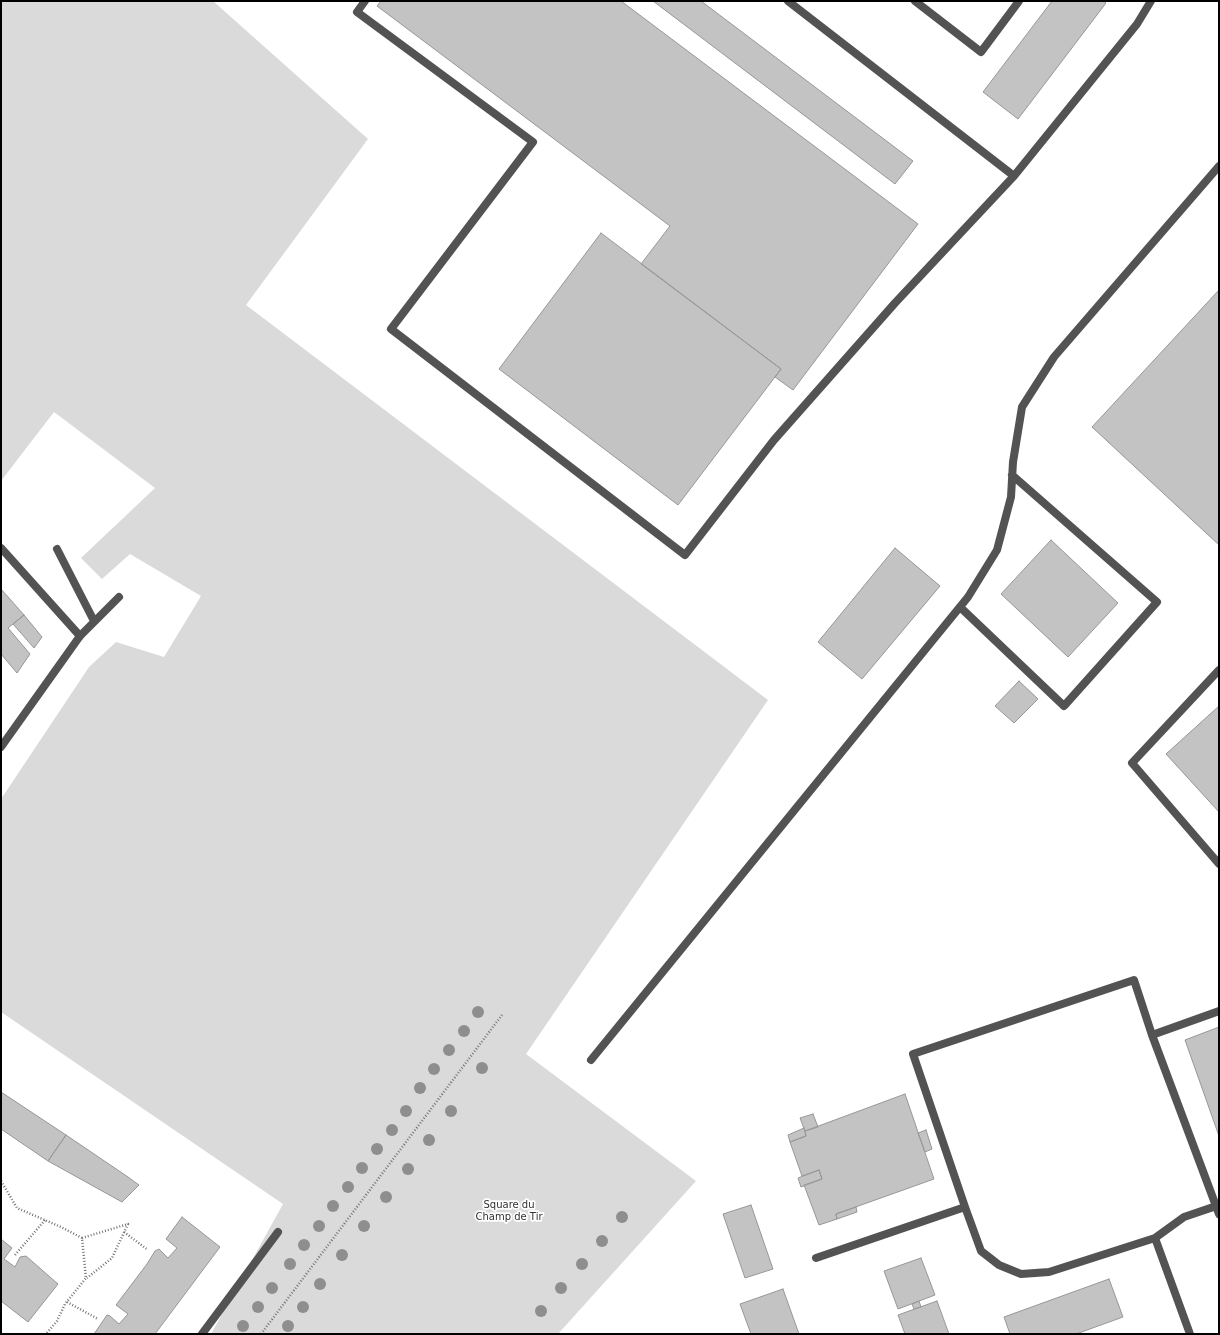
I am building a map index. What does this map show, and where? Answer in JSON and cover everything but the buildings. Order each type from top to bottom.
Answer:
[{"type":"street","points":[[365,1],[357,12],[533,142],[391,329],[685,555],[774,440],[895,303],[1014,176],[1137,24],[1150,4],[1141,1]]},
{"type":"street","points":[[788,1],[1014,176]]},
{"type":"street","points":[[915,1],[981,52],[1019,1]]},
{"type":"street","points":[[591,1060],[968,597],[997,550],[1011,497],[1013,462],[1022,407],[1054,357],[1219,166]]},
{"type":"street","points":[[960,607],[1064,706],[1157,602],[1012,475]]},
{"type":"street","points":[[1,548],[80,636]]},
{"type":"street","points":[[56,548],[94,622]]},
{"type":"street","points":[[1,748],[80,636],[119,597]]},
{"type":"street","points":[[1219,670],[1132,763],[1219,864]]},
{"type":"street","points":[[1218,1205],[1184,1217],[1155,1238],[1049,1272],[1021,1274],[999,1265],[981,1251],[913,1054],[1134,980],[1152,1035],[1218,1205],[1219,1214]]},
{"type":"street","points":[[1152,1035],[1219,1011]]},
{"type":"street","points":[[816,1258],[965,1207]]},
{"type":"street","points":[[202,1334],[278,1232]]},
{"type":"street","points":[[1155,1238],[1190,1334]]},
{"type":"path","points":[[261,1334],[502,1015]]},
{"type":"path","points":[[1,1181],[17,1208],[82,1238],[128,1224],[112,1258],[86,1278],[67,1302],[57,1321],[46,1334]]},
{"type":"path","points":[[15,1255],[45,1220]]},
{"type":"path","points":[[124,1232],[148,1250]]},
{"type":"path","points":[[82,1238],[86,1278]]},
{"type":"path","points":[[67,1302],[98,1319]]},
{"type":"green space","name":"Square du Champ de Tir","points":[[1,1],[213,1],[368,139],[246,305],[768,700],[526,1054],[696,1181],[558,1334],[211,1334],[283,1204],[1,1012],[1,799],[89,667],[116,642],[164,657],[201,596],[130,554],[102,579],[81,558],[155,488],[54,412],[1,481]]}]
